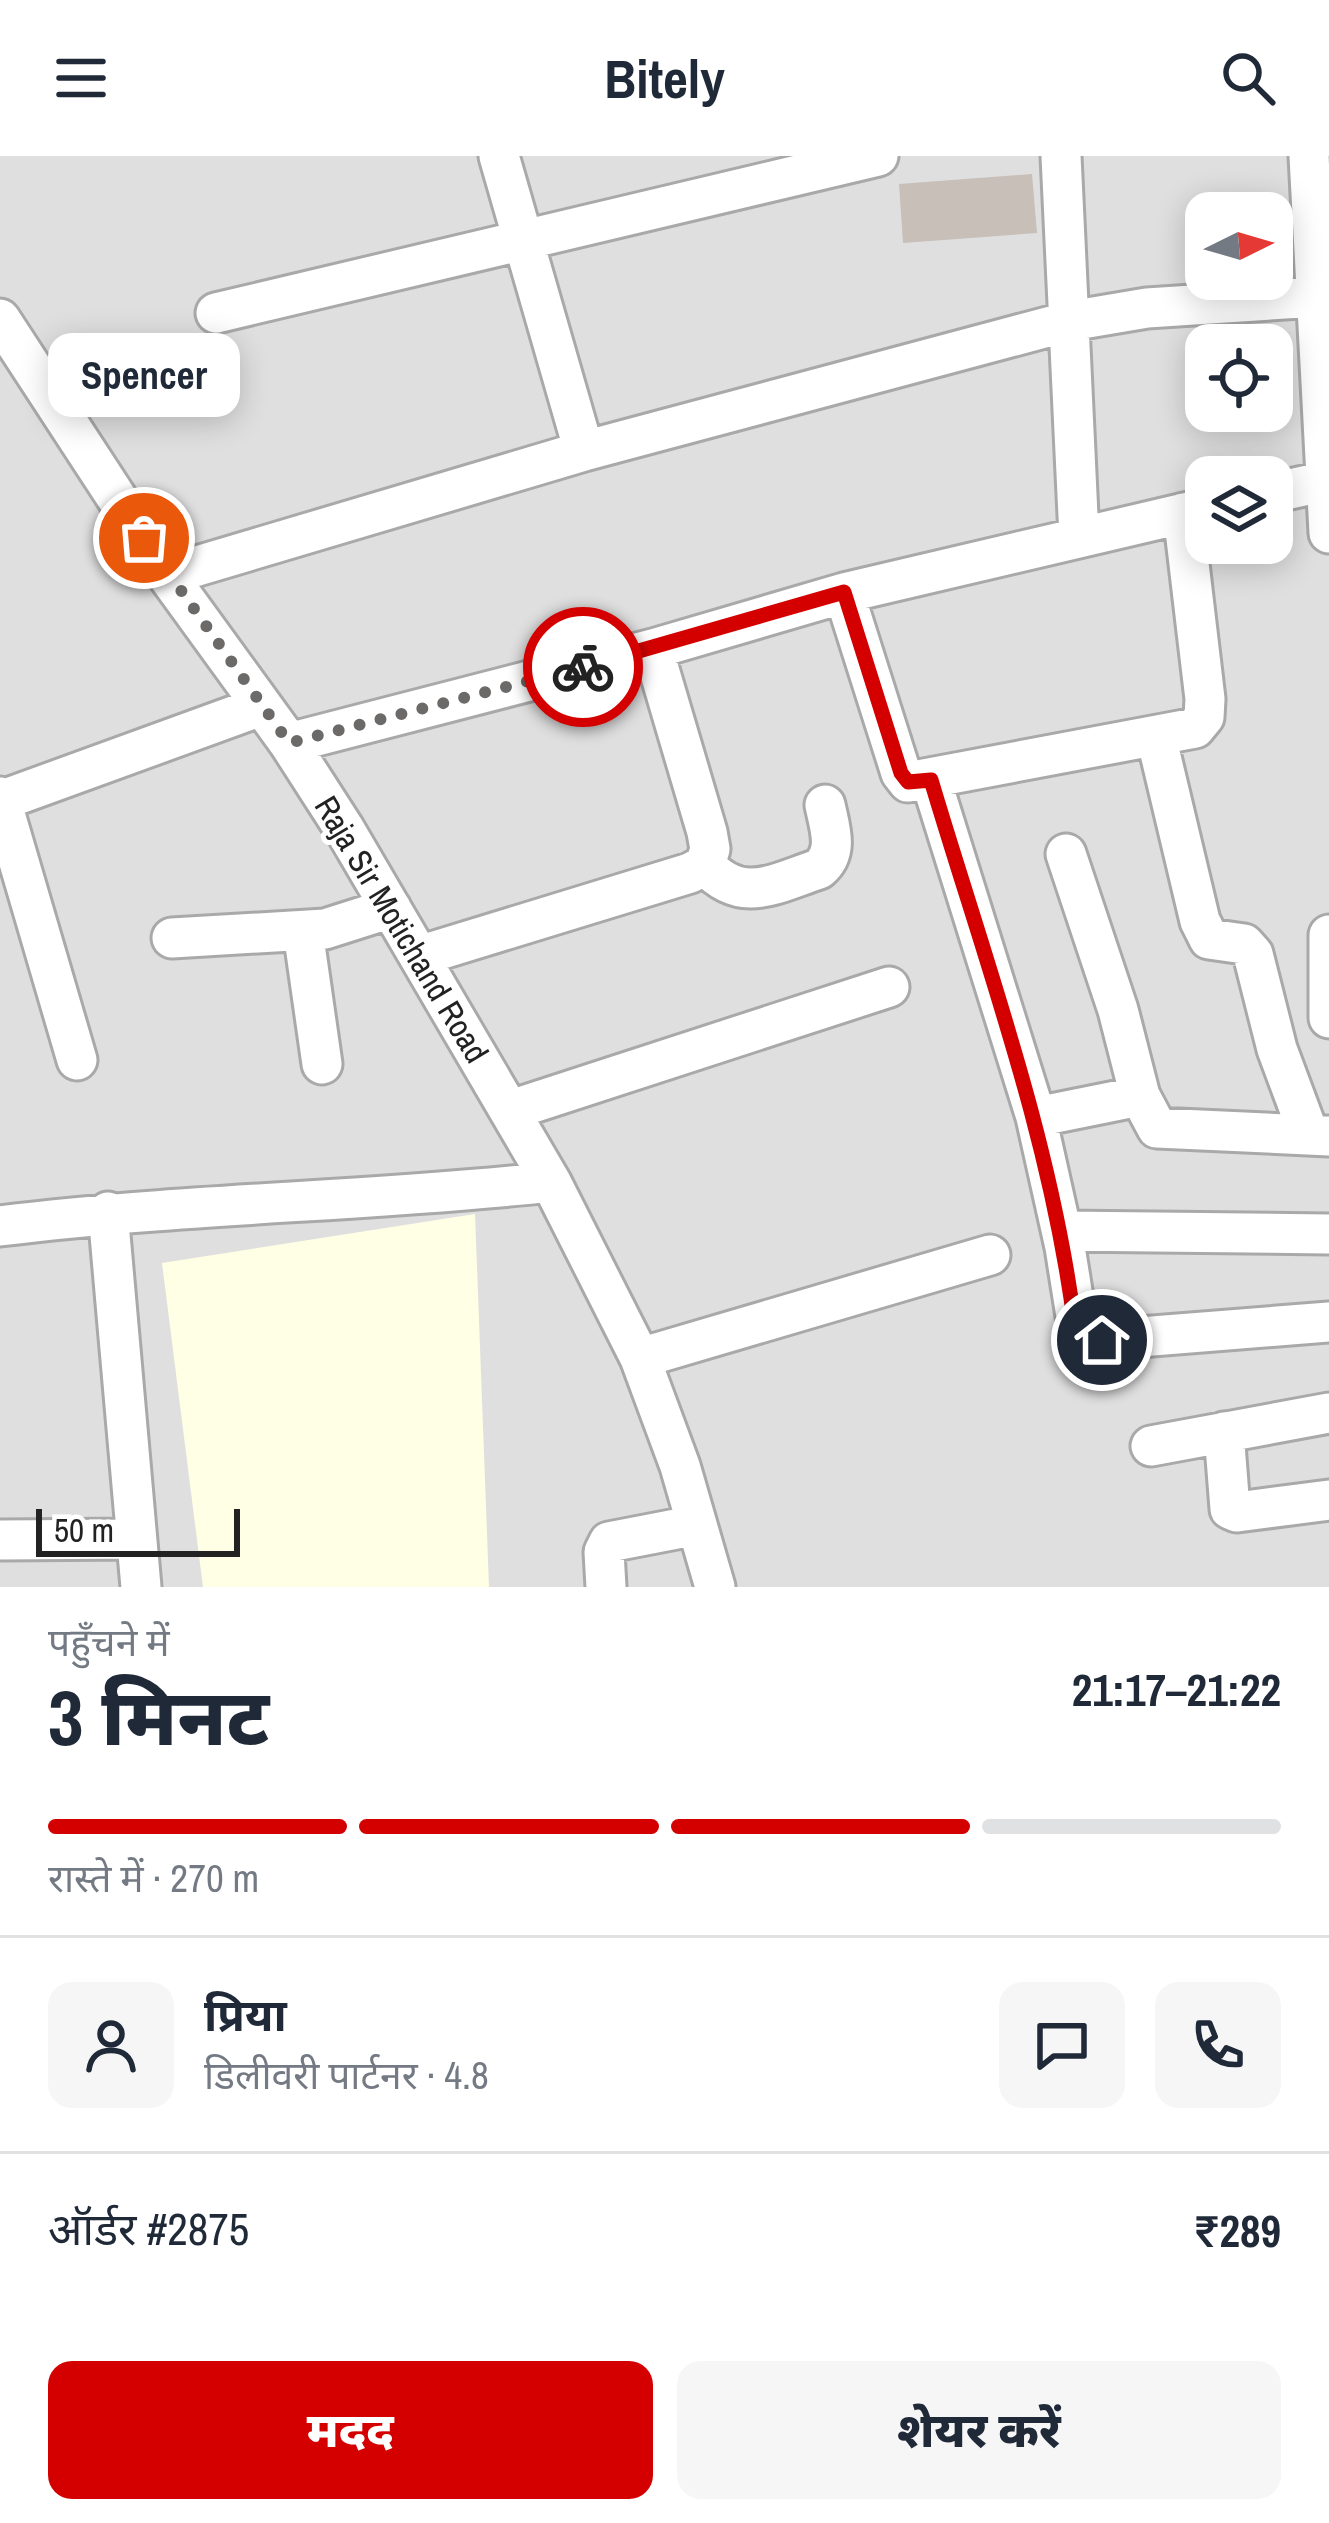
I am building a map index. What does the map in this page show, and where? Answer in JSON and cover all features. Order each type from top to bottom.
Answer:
[{"type":"street","points":[[499,156],[584,452]]},
{"type":"street","points":[[216,313],[525,242],[745,170],[878,156]]},
{"type":"street","points":[[1061,156],[1079,537]]},
{"type":"street","points":[[1309,156],[1321,310],[1329,533]]},
{"type":"street","points":[[167,575],[584,452],[1070,321],[1147,308],[1321,310]]},
{"type":"street","name":"Raja Sir Motichand Road","points":[[0,319],[167,575],[289,743],[511,1110],[640,1358],[715,1587]]},
{"type":"street","points":[[1293,488],[1326,481]]},
{"type":"street","points":[[289,743],[653,649],[844,592],[1185,512]]},
{"type":"street","points":[[844,592],[901,773],[908,782],[1195,728],[1204,717],[1197,564]]},
{"type":"street","points":[[418,956],[705,865],[710,849],[707,832],[653,649]]},
{"type":"street","points":[[77,1060],[0,800],[261,706]]},
{"type":"street","points":[[1066,854],[1118,1010],[1140,1096],[1157,1128],[1319,1136],[1277,1049],[1253,954],[1244,944],[1209,939],[1200,921],[1156,736]]},
{"type":"street","points":[[931,780],[1036,1118],[1079,1335],[1087,1339],[1329,1322]]},
{"type":"street","points":[[705,865],[721,883],[748,890],[819,869],[832,850],[825,805]]},
{"type":"street","points":[[172,938],[325,929],[391,908]]},
{"type":"street","points":[[303,931],[322,1064]]},
{"type":"street","points":[[1329,935],[1329,1018]]},
{"type":"street","points":[[511,1110],[889,986]]},
{"type":"street","points":[[1036,1118],[1140,1096]]},
{"type":"street","points":[[0,1226],[108,1212],[318,1202],[551,1182]]},
{"type":"street","points":[[108,1212],[141,1587]]},
{"type":"street","points":[[1062,1231],[1329,1234]]},
{"type":"street","points":[[640,1358],[990,1255]]},
{"type":"street","points":[[1151,1446],[1329,1413]]},
{"type":"street","points":[[1224,1432],[1230,1509],[1238,1512],[1329,1500]]},
{"type":"street","points":[[606,1587],[604,1552],[609,1542],[697,1525]]},
{"type":"street","points":[[0,1540],[136,1539]]},
{"type":"shaded area","points":[[0,156],[1329,156],[1329,1587],[0,1587]]},
{"type":"shaded area","points":[[475,1214],[489,1587],[203,1587],[162,1263]]},
{"type":"building","points":[[1032,174],[1037,233],[903,243],[899,184]]},
{"type":"way so far","points":[[144,538],[289,743],[583,667]]},
{"type":"place","name":"Spencer","points":[[144,538]]},
{"type":"route","points":[[583,667],[844,592],[901,773],[908,782],[931,780],[1036,1118],[1065,1246],[1075,1327],[1087,1339],[1102,1340]]}]
